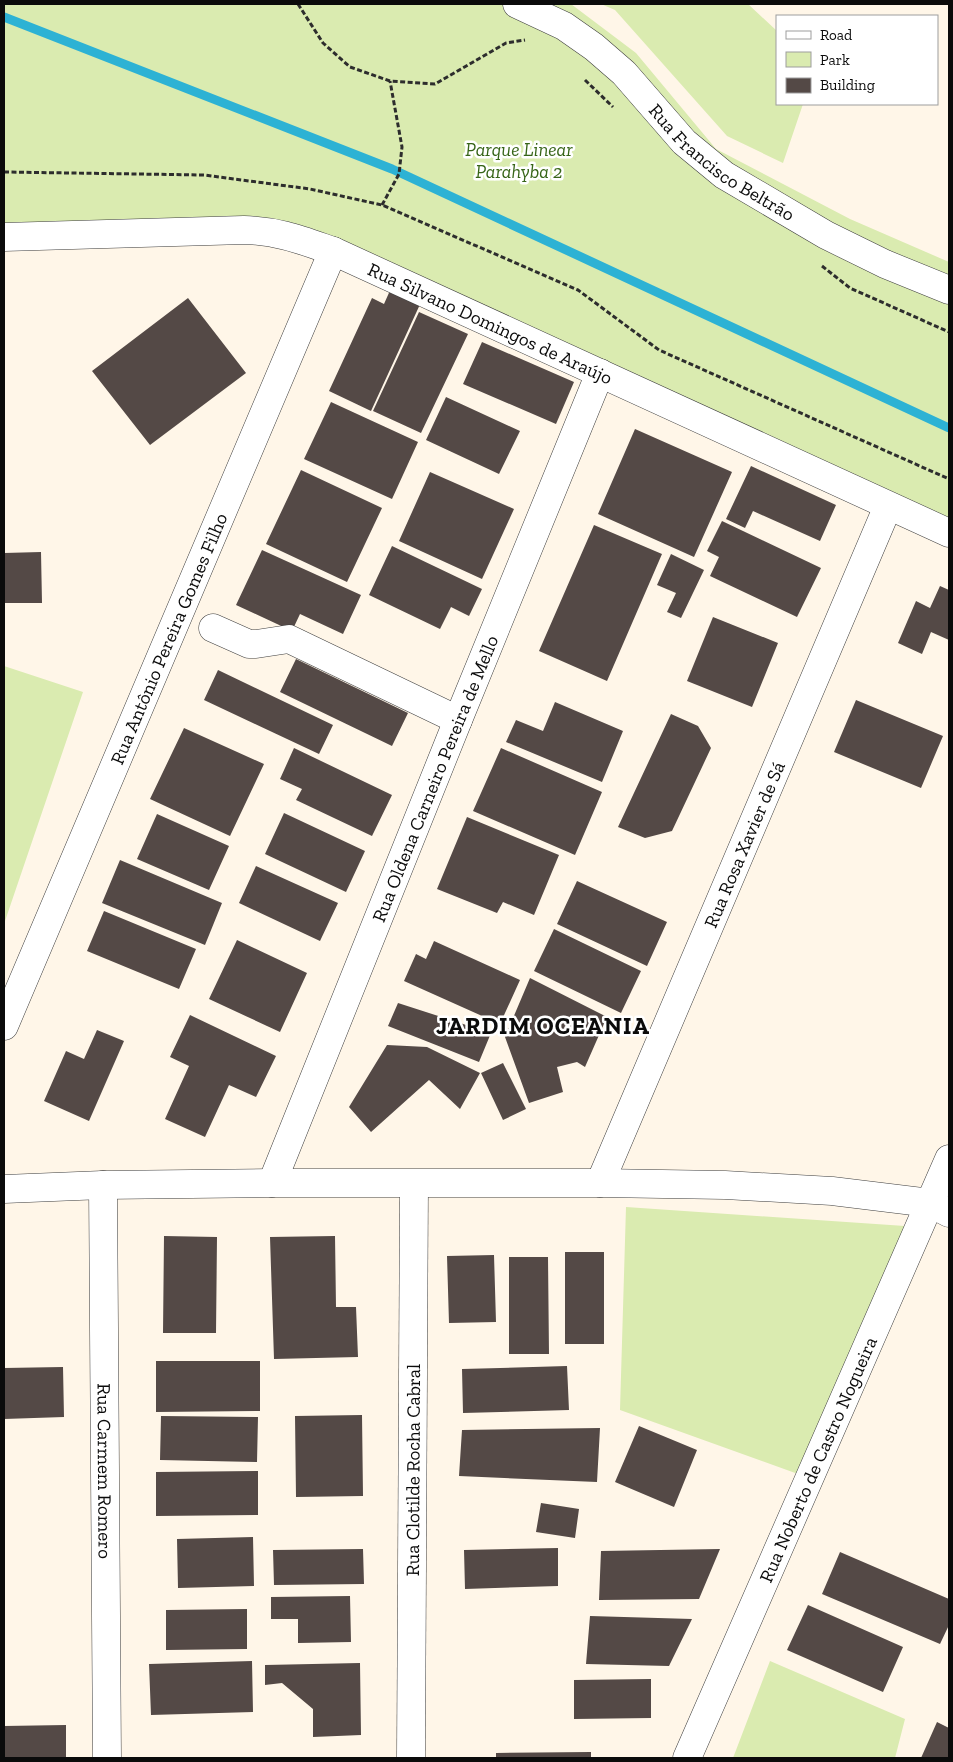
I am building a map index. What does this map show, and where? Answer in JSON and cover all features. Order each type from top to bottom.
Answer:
[{"type":"street","name":"Rua Francisco Beltrão","points":[[517,4],[564,26],[594,47],[624,73],[684,142],[724,175],[826,235],[885,264],[949,290]]},
{"type":"street","name":"Rua Silvano Domingos de Araújo","points":[[4,237],[244,230],[283,234],[333,251],[949,533]]},
{"type":"street","name":"Rua Antônio Pereira Gomes Filho","points":[[4,1026],[333,251]]},
{"type":"street","name":"Rua Oldena Carneiro Pereira de Mello","points":[[272,1183],[600,373]]},
{"type":"street","name":"Rua Rosa Xavier de Sá","points":[[600,1183],[888,506]]},
{"type":"street","points":[[213,628],[249,644],[289,639],[458,720]]},
{"type":"street","name":"Rua Noberto de Castro Nogueira","points":[[687,1758],[940,1208],[949,1159]]},
{"type":"street","points":[[4,1189],[272,1183],[600,1183],[832,1191],[940,1208]]},
{"type":"street","name":"Rua Clotilde Rocha Cabral","points":[[411,1758],[414,1184]]},
{"type":"street","name":"Rua Carmem Romero","points":[[103,1186],[107,1758]]},
{"type":"path","points":[[298,4],[323,44],[350,67],[390,81],[435,84],[506,44],[526,40]]},
{"type":"path","points":[[583,77],[617,110]]},
{"type":"path","points":[[382,206],[400,174],[402,147],[390,81]]},
{"type":"path","points":[[4,172],[204,175],[310,189],[382,206],[578,290],[659,350],[949,479]]},
{"type":"path","points":[[819,264],[850,288],[949,332]]},
{"type":"green space","name":"Parque Linear Parahyba 2","points":[[4,4],[571,4],[636,53],[716,149],[850,219],[949,262],[949,526],[275,224],[4,233]]},
{"type":"green space","points":[[601,4],[748,4],[776,30],[776,105],[803,105],[783,163],[727,136],[615,10]]},
{"type":"green space","points":[[4,666],[83,692],[4,924]]},
{"type":"green space","points":[[626,1207],[905,1226],[798,1474],[620,1410]]},
{"type":"green space","points":[[770,1661],[905,1719],[895,1758],[733,1758]]},
{"type":"building","points":[[392,286],[422,300],[371,411],[329,391],[372,298],[384,304]]},
{"type":"building","points":[[188,298],[246,373],[150,445],[92,371]]},
{"type":"building","points":[[419,312],[468,334],[421,433],[373,411]]},
{"type":"building","points":[[482,342],[574,382],[556,424],[463,384]]},
{"type":"building","points":[[446,397],[520,431],[499,474],[426,440]]},
{"type":"building","points":[[331,402],[418,442],[392,499],[304,459]]},
{"type":"building","points":[[635,429],[732,472],[694,557],[598,514]]},
{"type":"building","points":[[751,466],[836,505],[820,541],[753,511],[745,528],[726,519]]},
{"type":"building","points":[[301,470],[382,508],[347,582],[266,544]]},
{"type":"building","points":[[430,472],[514,509],[482,579],[399,541]]},
{"type":"building","points":[[722,521],[821,568],[797,617],[710,576],[719,557],[707,551]]},
{"type":"building","points":[[594,525],[662,554],[607,681],[539,651]]},
{"type":"building","points":[[392,546],[482,589],[469,616],[451,607],[440,629],[369,595]]},
{"type":"building","points":[[262,550],[361,595],[343,634],[300,614],[292,631],[236,605]]},
{"type":"building","points":[[41,552],[42,603],[4,603],[4,553]]},
{"type":"building","points":[[671,554],[704,570],[681,618],[667,612],[676,593],[657,585]]},
{"type":"building","points":[[940,586],[949,590],[949,640],[931,632],[922,654],[898,643],[916,601],[930,608]]},
{"type":"building","points":[[713,617],[778,643],[752,707],[687,681]]},
{"type":"building","points":[[296,659],[408,713],[392,746],[280,692]]},
{"type":"building","points":[[218,670],[333,725],[319,754],[204,700]]},
{"type":"building","points":[[856,700],[943,736],[921,788],[834,752]]},
{"type":"building","points":[[555,702],[623,731],[602,782],[506,742],[516,720],[543,731]]},
{"type":"building","points":[[671,714],[698,726],[711,748],[672,831],[645,838],[618,827]]},
{"type":"building","points":[[184,728],[264,764],[230,836],[150,799]]},
{"type":"building","points":[[294,748],[392,795],[372,836],[296,800],[302,789],[280,779]]},
{"type":"building","points":[[501,748],[602,792],[575,855],[473,811]]},
{"type":"building","points":[[284,813],[365,851],[346,892],[265,854]]},
{"type":"building","points":[[157,814],[229,846],[209,890],[137,859]]},
{"type":"building","points":[[467,817],[559,855],[534,915],[503,902],[497,913],[437,889]]},
{"type":"building","points":[[120,860],[222,903],[205,945],[102,903]]},
{"type":"building","points":[[256,866],[338,903],[320,941],[239,903]]},
{"type":"building","points":[[577,881],[667,922],[647,966],[557,924]]},
{"type":"building","points":[[104,911],[196,949],[179,989],[87,951]]},
{"type":"building","points":[[554,929],[641,971],[621,1013],[534,971]]},
{"type":"building","points":[[237,940],[307,973],[280,1032],[209,999]]},
{"type":"building","points":[[434,941],[520,980],[500,1024],[404,981],[416,954],[426,959]]},
{"type":"building","points":[[530,978],[607,1017],[585,1067],[577,1062],[557,1067],[563,1092],[529,1103],[505,1037]]},
{"type":"building","points":[[398,1003],[491,1033],[479,1062],[388,1026]]},
{"type":"building","points":[[190,1015],[276,1056],[256,1097],[229,1085],[205,1137],[165,1119],[189,1066],[170,1057]]},
{"type":"building","points":[[97,1030],[124,1041],[89,1121],[44,1101],[66,1051],[84,1059]]},
{"type":"building","points":[[387,1045],[427,1047],[480,1073],[460,1109],[429,1080],[371,1132],[349,1107]]},
{"type":"building","points":[[503,1063],[526,1109],[503,1120],[481,1073]]},
{"type":"building","points":[[164,1236],[217,1237],[216,1333],[163,1333]]},
{"type":"building","points":[[335,1236],[336,1307],[356,1307],[358,1357],[274,1359],[270,1237]]},
{"type":"building","points":[[565,1252],[604,1252],[604,1344],[565,1344]]},
{"type":"building","points":[[494,1255],[496,1322],[449,1323],[447,1256]]},
{"type":"building","points":[[509,1257],[548,1257],[549,1354],[509,1354]]},
{"type":"building","points":[[156,1361],[260,1361],[260,1411],[156,1412]]},
{"type":"building","points":[[567,1366],[569,1410],[463,1413],[462,1369]]},
{"type":"building","points":[[63,1367],[64,1417],[4,1419],[4,1368]]},
{"type":"building","points":[[362,1415],[363,1496],[296,1497],[295,1416]]},
{"type":"building","points":[[161,1416],[258,1417],[257,1462],[160,1460]]},
{"type":"building","points":[[639,1426],[697,1450],[674,1507],[615,1482]]},
{"type":"building","points":[[600,1428],[597,1482],[459,1476],[462,1430]]},
{"type":"building","points":[[258,1471],[258,1515],[156,1516],[156,1472]]},
{"type":"building","points":[[541,1503],[579,1509],[575,1538],[536,1532]]},
{"type":"building","points":[[253,1537],[254,1586],[178,1588],[177,1539]]},
{"type":"building","points":[[558,1548],[558,1586],[465,1589],[464,1550]]},
{"type":"building","points":[[363,1549],[364,1584],[274,1585],[273,1550]]},
{"type":"building","points":[[720,1549],[699,1599],[599,1600],[601,1551]]},
{"type":"building","points":[[840,1552],[949,1599],[949,1625],[940,1644],[822,1594]]},
{"type":"building","points":[[350,1596],[351,1642],[298,1643],[298,1619],[271,1619],[271,1597]]},
{"type":"building","points":[[808,1605],[903,1647],[883,1692],[787,1650]]},
{"type":"building","points":[[247,1609],[247,1649],[166,1650],[166,1610]]},
{"type":"building","points":[[590,1616],[692,1619],[669,1666],[586,1664]]},
{"type":"building","points":[[252,1661],[253,1712],[151,1715],[149,1664]]},
{"type":"building","points":[[360,1663],[361,1735],[313,1737],[313,1709],[282,1683],[265,1685],[265,1665]]},
{"type":"building","points":[[651,1679],[651,1718],[574,1719],[574,1680]]},
{"type":"building","points":[[937,1722],[949,1728],[949,1758],[921,1758]]},
{"type":"building","points":[[66,1725],[66,1758],[4,1758],[4,1726]]},
{"type":"building","points":[[591,1752],[591,1758],[496,1758],[496,1753]]},
{"type":"waterway","points":[[4,17],[392,169],[949,428]]},
{"type":"district","name":"JARDIM OCEANIA","points":[[543,1025]]}]
